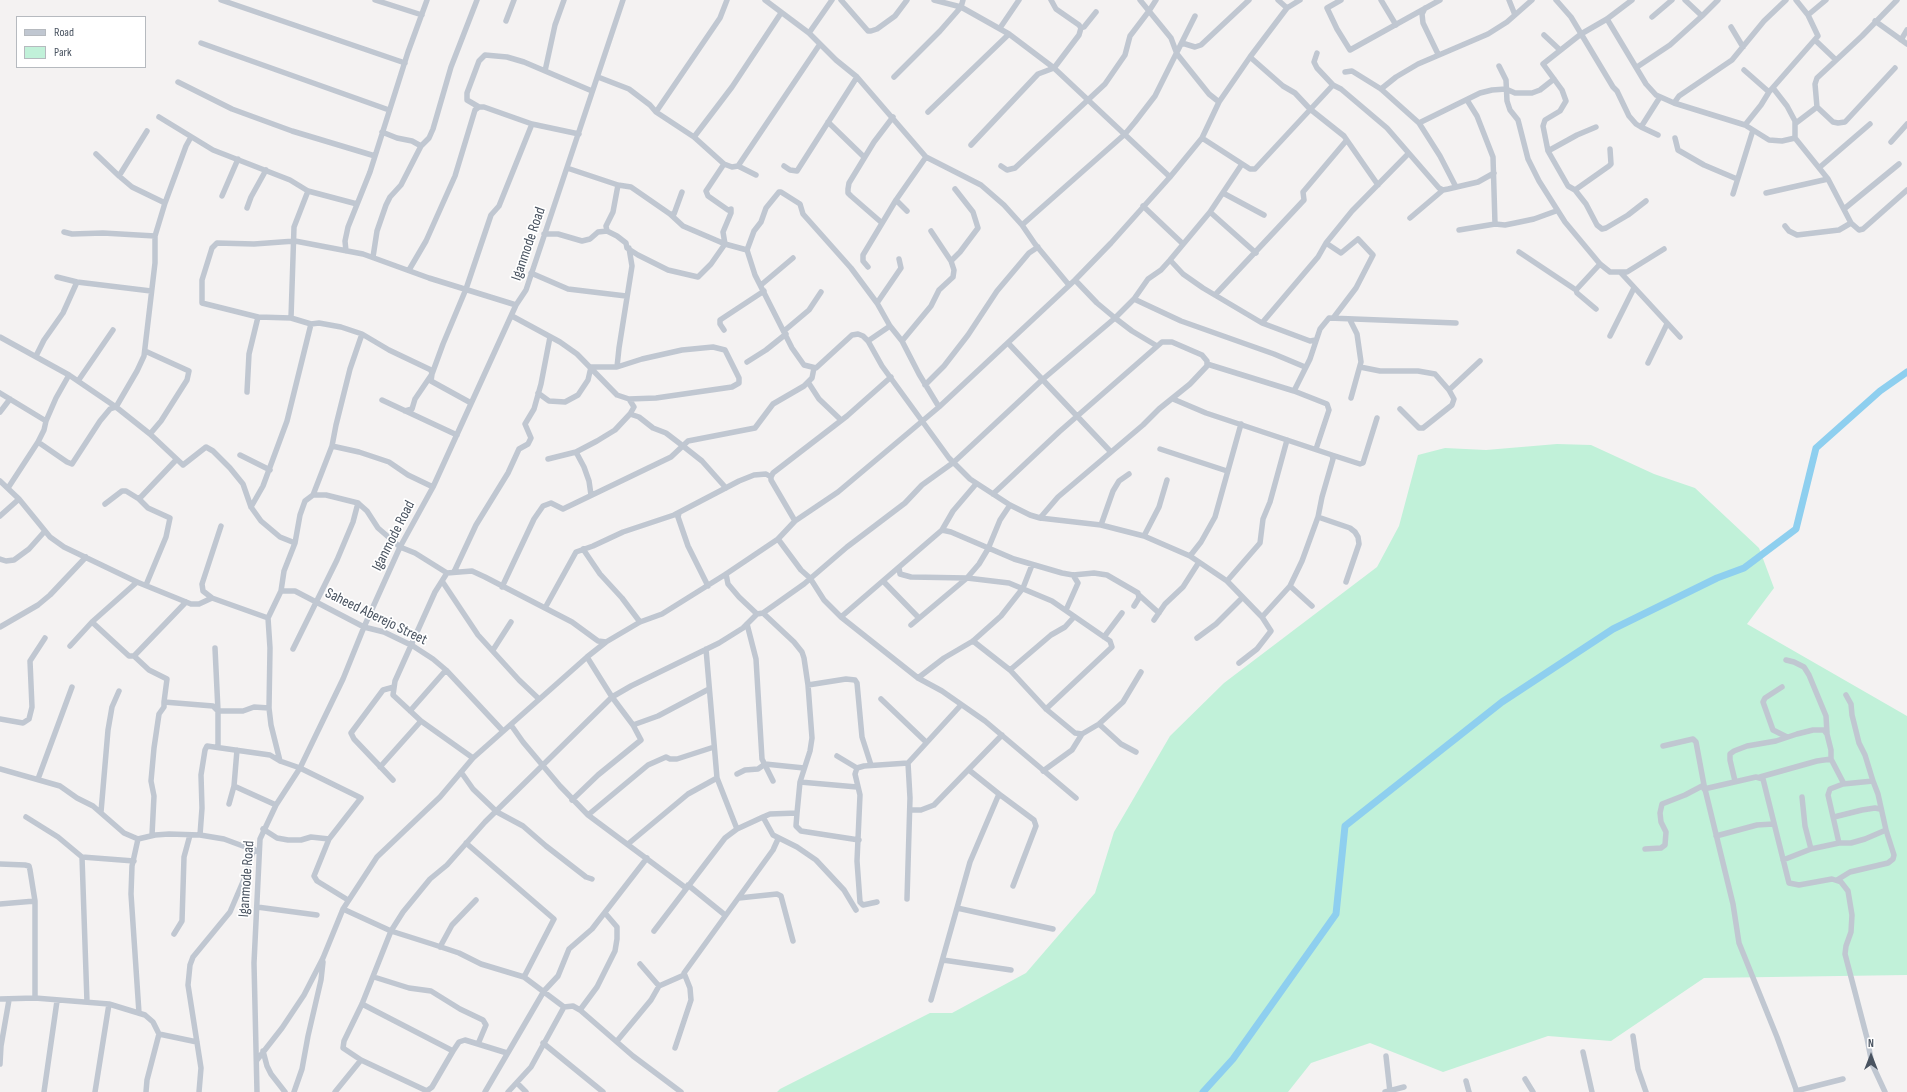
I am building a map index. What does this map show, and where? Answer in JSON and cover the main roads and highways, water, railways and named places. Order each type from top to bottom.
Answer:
[{"type":"waterway","points":[[1203,1092],[1233,1059],[1336,914],[1345,826],[1502,702],[1613,629],[1717,578],[1744,568],[1796,529],[1816,448],[1880,391],[1907,372]]}]
